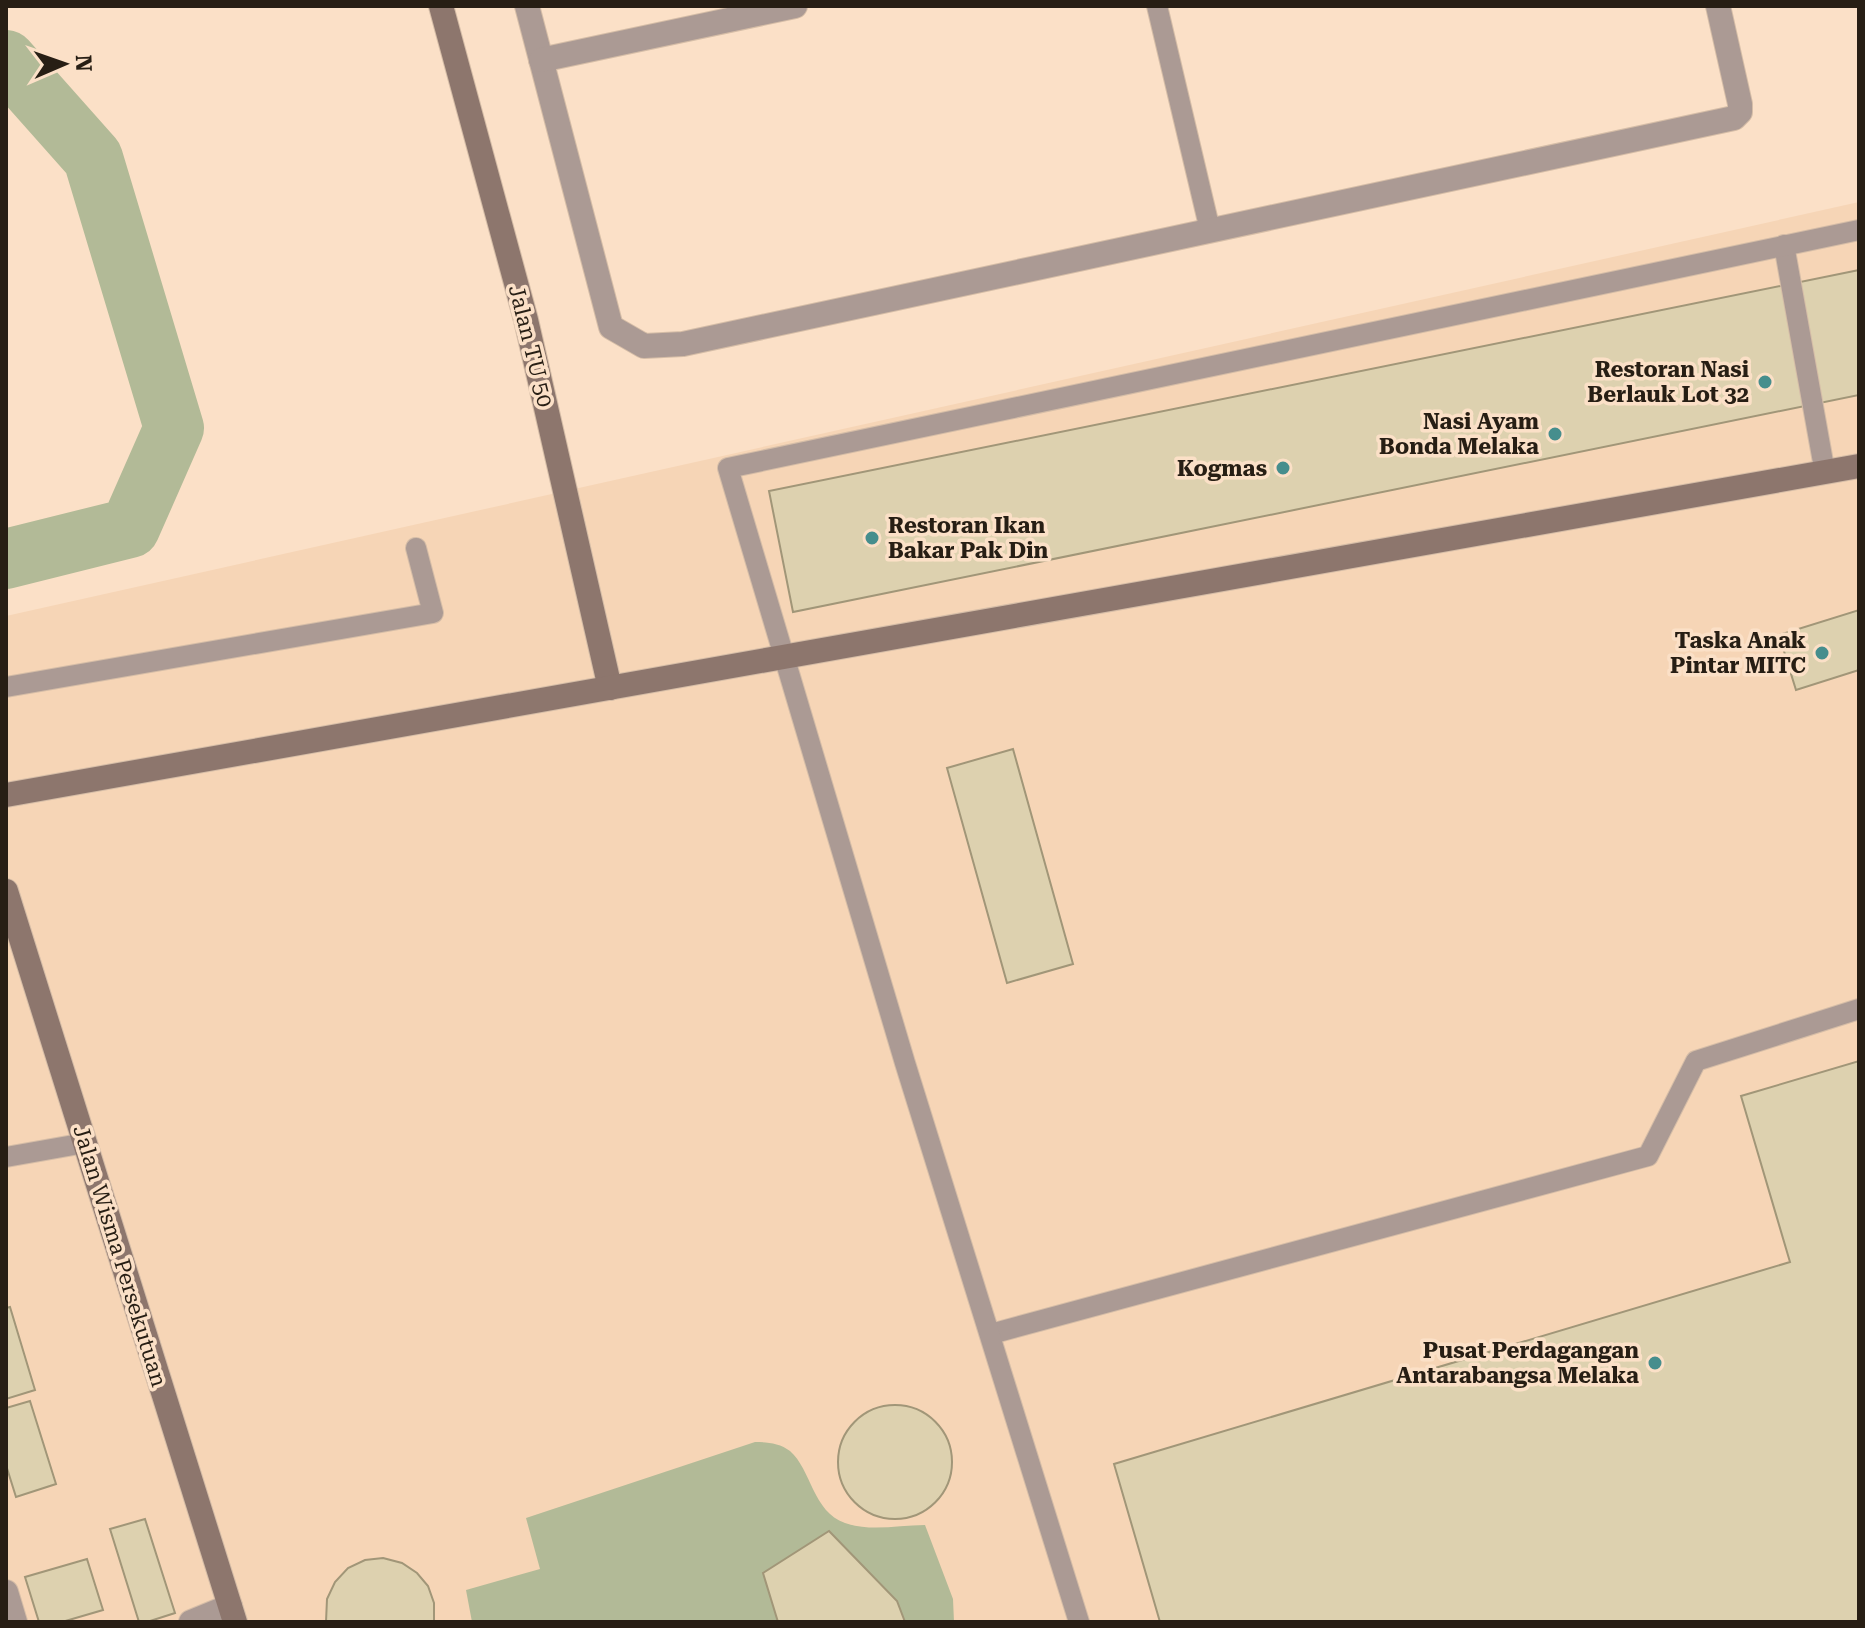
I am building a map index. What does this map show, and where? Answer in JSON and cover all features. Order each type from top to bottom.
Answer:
[{"type":"street","name":"Jalan TU 50","points":[[441,6],[526,320],[610,688]]},
{"type":"street","points":[[527,6],[611,327],[644,346],[683,344],[1734,118],[1740,112],[1740,104],[1718,6]]},
{"type":"street","points":[[541,60],[795,6]]},
{"type":"street","points":[[6,795],[1859,466]]},
{"type":"street","name":"Jalan Wisma Persekutuan","points":[[6,891],[232,1614]]},
{"type":"street","points":[[6,1592],[15,1622]]},
{"type":"street","points":[[191,1622],[232,1614]]},
{"type":"lane","points":[[1157,6],[1210,230]]},
{"type":"lane","points":[[1079,1622],[905,1063],[728,468],[1859,230]]},
{"type":"lane","points":[[1784,245],[1825,473]]},
{"type":"lane","points":[[6,687],[433,613],[416,548]]},
{"type":"lane","points":[[991,1334],[1648,1156],[1696,1061],[1859,1009]]},
{"type":"lane","points":[[6,1157],[85,1143]]},
{"type":"shaded area","points":[[1859,202],[1859,1622],[6,1622],[6,616]]},
{"type":"shaded area","points":[[755,1442],[777,1445],[790,1451],[826,1510],[845,1523],[875,1528],[925,1525],[953,1599],[954,1622],[472,1622],[466,1590],[540,1569],[526,1518]]},
{"type":"building","points":[[1859,270],[1859,395],[793,612],[769,491]]},
{"type":"building","name":"Taska Anak Pintar MITC","points":[[1859,610],[1859,670],[1796,690],[1779,635]]},
{"type":"building","points":[[1013,749],[1073,964],[1007,983],[947,768]]},
{"type":"building","name":"Pusat Perdagangan Antarabangsa Melaka","points":[[1859,1061],[1859,1622],[1160,1622],[1114,1464],[1790,1262],[1741,1096]]},
{"type":"building","points":[[10,1307],[35,1390],[6,1399],[6,1308]]},
{"type":"building","points":[[30,1401],[56,1484],[16,1497],[6,1465],[6,1408]]},
{"type":"building","points":[[895,1405],[917,1409],[935,1422],[948,1440],[952,1462],[948,1484],[935,1502],[917,1515],[895,1519],[873,1515],[855,1502],[842,1484],[838,1462],[842,1440],[855,1422],[873,1409]]},
{"type":"building","points":[[145,1519],[175,1613],[139,1622],[110,1529]]},
{"type":"building","points":[[829,1531],[897,1601],[905,1622],[778,1622],[763,1573]]},
{"type":"building","points":[[383,1558],[402,1563],[417,1573],[428,1586],[434,1603],[434,1622],[326,1622],[327,1599],[335,1582],[348,1568],[365,1560]]},
{"type":"building","points":[[87,1559],[103,1610],[62,1622],[39,1622],[25,1577]]},
{"type":"waterway","points":[[6,60],[93,158],[174,428],[130,528],[6,559]]},
{"type":"place","name":"Restoran Nasi Berlauk Lot 32","points":[[1765,382]]},
{"type":"place","name":"Nasi Ayam Bonda Melaka","points":[[1555,434]]},
{"type":"place","name":"Kogmas","points":[[1283,468]]},
{"type":"place","name":"Restoran Ikan Bakar Pak Din","points":[[872,538]]},
{"type":"place","name":"Taska Anak Pintar MITC","points":[[1822,653]]},
{"type":"place","name":"Pusat Perdagangan Antarabangsa Melaka","points":[[1655,1363]]}]
